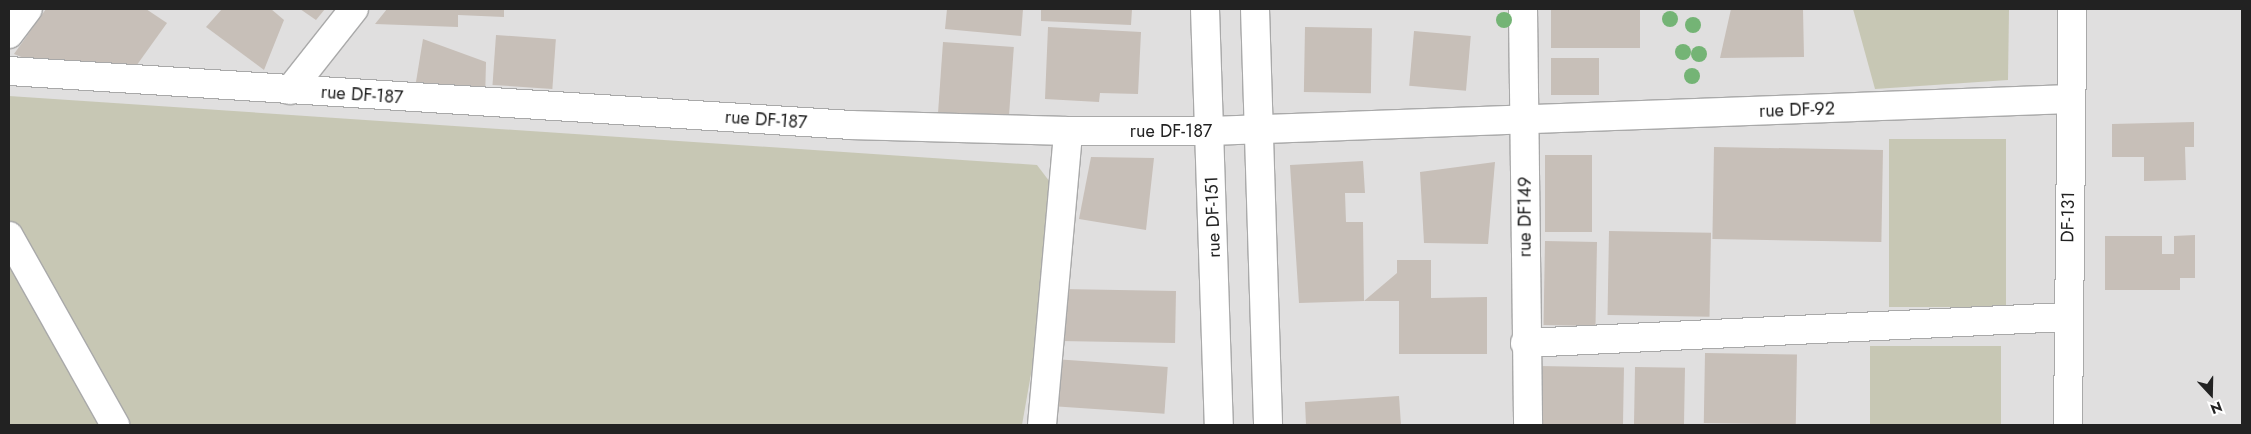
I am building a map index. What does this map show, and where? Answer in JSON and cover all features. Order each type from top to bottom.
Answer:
[{"type":"street","points":[[9,34],[28,9]]},
{"type":"street","points":[[290,90],[354,9]]},
{"type":"street","name":"rue DF-151","points":[[1206,9],[1220,425]]},
{"type":"street","points":[[1255,9],[1268,425]]},
{"type":"street","name":"rue DF149","points":[[1523,9],[1528,425]]},
{"type":"street","name":"DF-131","points":[[2068,425],[2067,317],[2072,9]]},
{"type":"street","name":"rue DF-187","points":[[9,71],[850,125],[1068,131],[1210,131],[1524,120]]},
{"type":"street","name":"rue DF-92","points":[[1524,120],[2070,99]]},
{"type":"street","points":[[1042,425],[1068,131]]},
{"type":"street","points":[[9,236],[114,425]]},
{"type":"street","points":[[1526,343],[2067,317]]},
{"type":"shaded area","points":[[9,9],[2242,9],[2242,425],[9,425]]},
{"type":"shaded area","points":[[1853,9],[2009,9],[2008,80],[1875,89]]},
{"type":"shaded area","points":[[9,96],[1037,165],[1062,198],[1022,425],[9,425]]},
{"type":"shaded area","points":[[1889,139],[2006,139],[2006,307],[1889,307]]},
{"type":"shaded area","points":[[1870,346],[2001,346],[2001,425],[1870,425]]},
{"type":"building","points":[[46,9],[146,9],[167,23],[134,69],[48,68],[14,54]]},
{"type":"building","points":[[222,9],[271,9],[284,20],[264,70],[206,27]]},
{"type":"building","points":[[300,9],[325,9],[316,20]]},
{"type":"building","points":[[387,9],[504,9],[504,17],[458,15],[458,27],[375,24]]},
{"type":"building","points":[[947,9],[1023,9],[1021,36],[945,29]]},
{"type":"building","points":[[1041,9],[1132,9],[1131,25],[1041,21]]},
{"type":"building","points":[[1551,9],[1640,9],[1640,48],[1551,48]]},
{"type":"building","points":[[1731,9],[1803,9],[1804,57],[1720,58]]},
{"type":"building","points":[[1048,27],[1141,32],[1138,94],[1100,93],[1099,102],[1045,99]]},
{"type":"building","points":[[1305,27],[1372,28],[1371,93],[1304,92]]},
{"type":"building","points":[[1414,31],[1471,36],[1466,91],[1409,86]]},
{"type":"building","points":[[496,35],[556,39],[552,89],[493,85]]},
{"type":"building","points":[[423,39],[486,62],[485,101],[414,94]]},
{"type":"building","points":[[943,42],[1014,47],[1008,125],[938,120]]},
{"type":"building","points":[[1551,58],[1599,58],[1599,95],[1551,95]]},
{"type":"building","points":[[2194,122],[2194,147],[2185,147],[2186,180],[2144,181],[2144,157],[2112,157],[2112,124]]},
{"type":"building","points":[[1714,147],[1883,150],[1881,242],[1712,239]]},
{"type":"building","points":[[1545,155],[1592,155],[1592,232],[1545,232]]},
{"type":"building","points":[[1091,157],[1154,158],[1146,230],[1079,219]]},
{"type":"building","points":[[1363,161],[1365,193],[1345,193],[1346,222],[1363,222],[1364,301],[1299,303],[1290,165]]},
{"type":"building","points":[[1495,162],[1488,244],[1424,243],[1420,172]]},
{"type":"building","points":[[1609,231],[1711,233],[1710,317],[1608,315]]},
{"type":"building","points":[[2195,235],[2195,278],[2180,278],[2180,290],[2105,290],[2105,236],[2162,236],[2162,254],[2174,254],[2174,236]]},
{"type":"building","points":[[1545,241],[1597,242],[1596,326],[1544,325]]},
{"type":"building","points":[[1397,260],[1431,260],[1431,298],[1487,297],[1487,354],[1399,354],[1399,301],[1364,301],[1397,273]]},
{"type":"building","points":[[1061,289],[1176,291],[1175,343],[1060,341]]},
{"type":"building","points":[[1705,353],[1797,355],[1796,425],[1704,423]]},
{"type":"building","points":[[1054,359],[1168,367],[1164,414],[1051,406]]},
{"type":"building","points":[[1539,366],[1624,367],[1623,425],[1538,425]]},
{"type":"building","points":[[1635,367],[1685,368],[1684,425],[1634,425]]},
{"type":"building","points":[[1399,396],[1401,425],[1306,425],[1305,402]]}]
